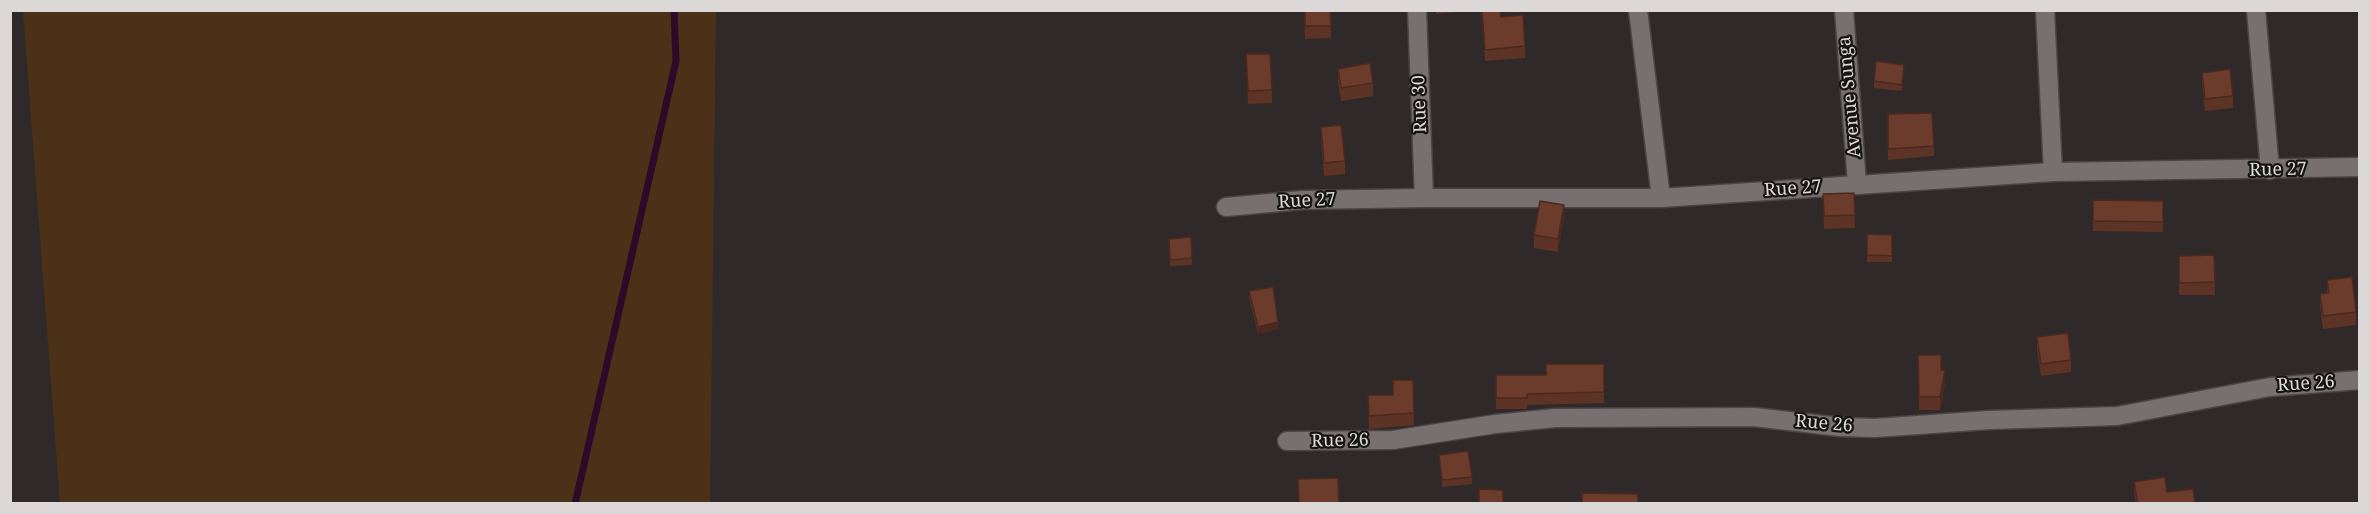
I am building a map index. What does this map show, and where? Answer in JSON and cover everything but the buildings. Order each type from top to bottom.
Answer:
[{"type":"street","name":"Rue 30","points":[[1417,10],[1424,198]]},
{"type":"street","points":[[1638,10],[1661,198]]},
{"type":"street","name":"Avenue Sunga","points":[[1844,10],[1857,184]]},
{"type":"street","points":[[2045,10],[2054,172]]},
{"type":"street","points":[[2256,10],[2270,170]]},
{"type":"street","name":"Rue 27","points":[[1226,207],[1302,200],[1661,198],[2054,172],[2360,167]]},
{"type":"street","name":"Rue 26","points":[[1287,441],[1393,440],[1495,424],[1555,418],[1754,417],[1840,427],[1875,428],[1989,420],[2117,416],[2270,387],[2360,380]]},
{"type":"shaded area","points":[[23,11],[716,11],[710,503],[60,503]]},
{"type":"waterway","points":[[575,504],[676,61],[674,10]]}]
